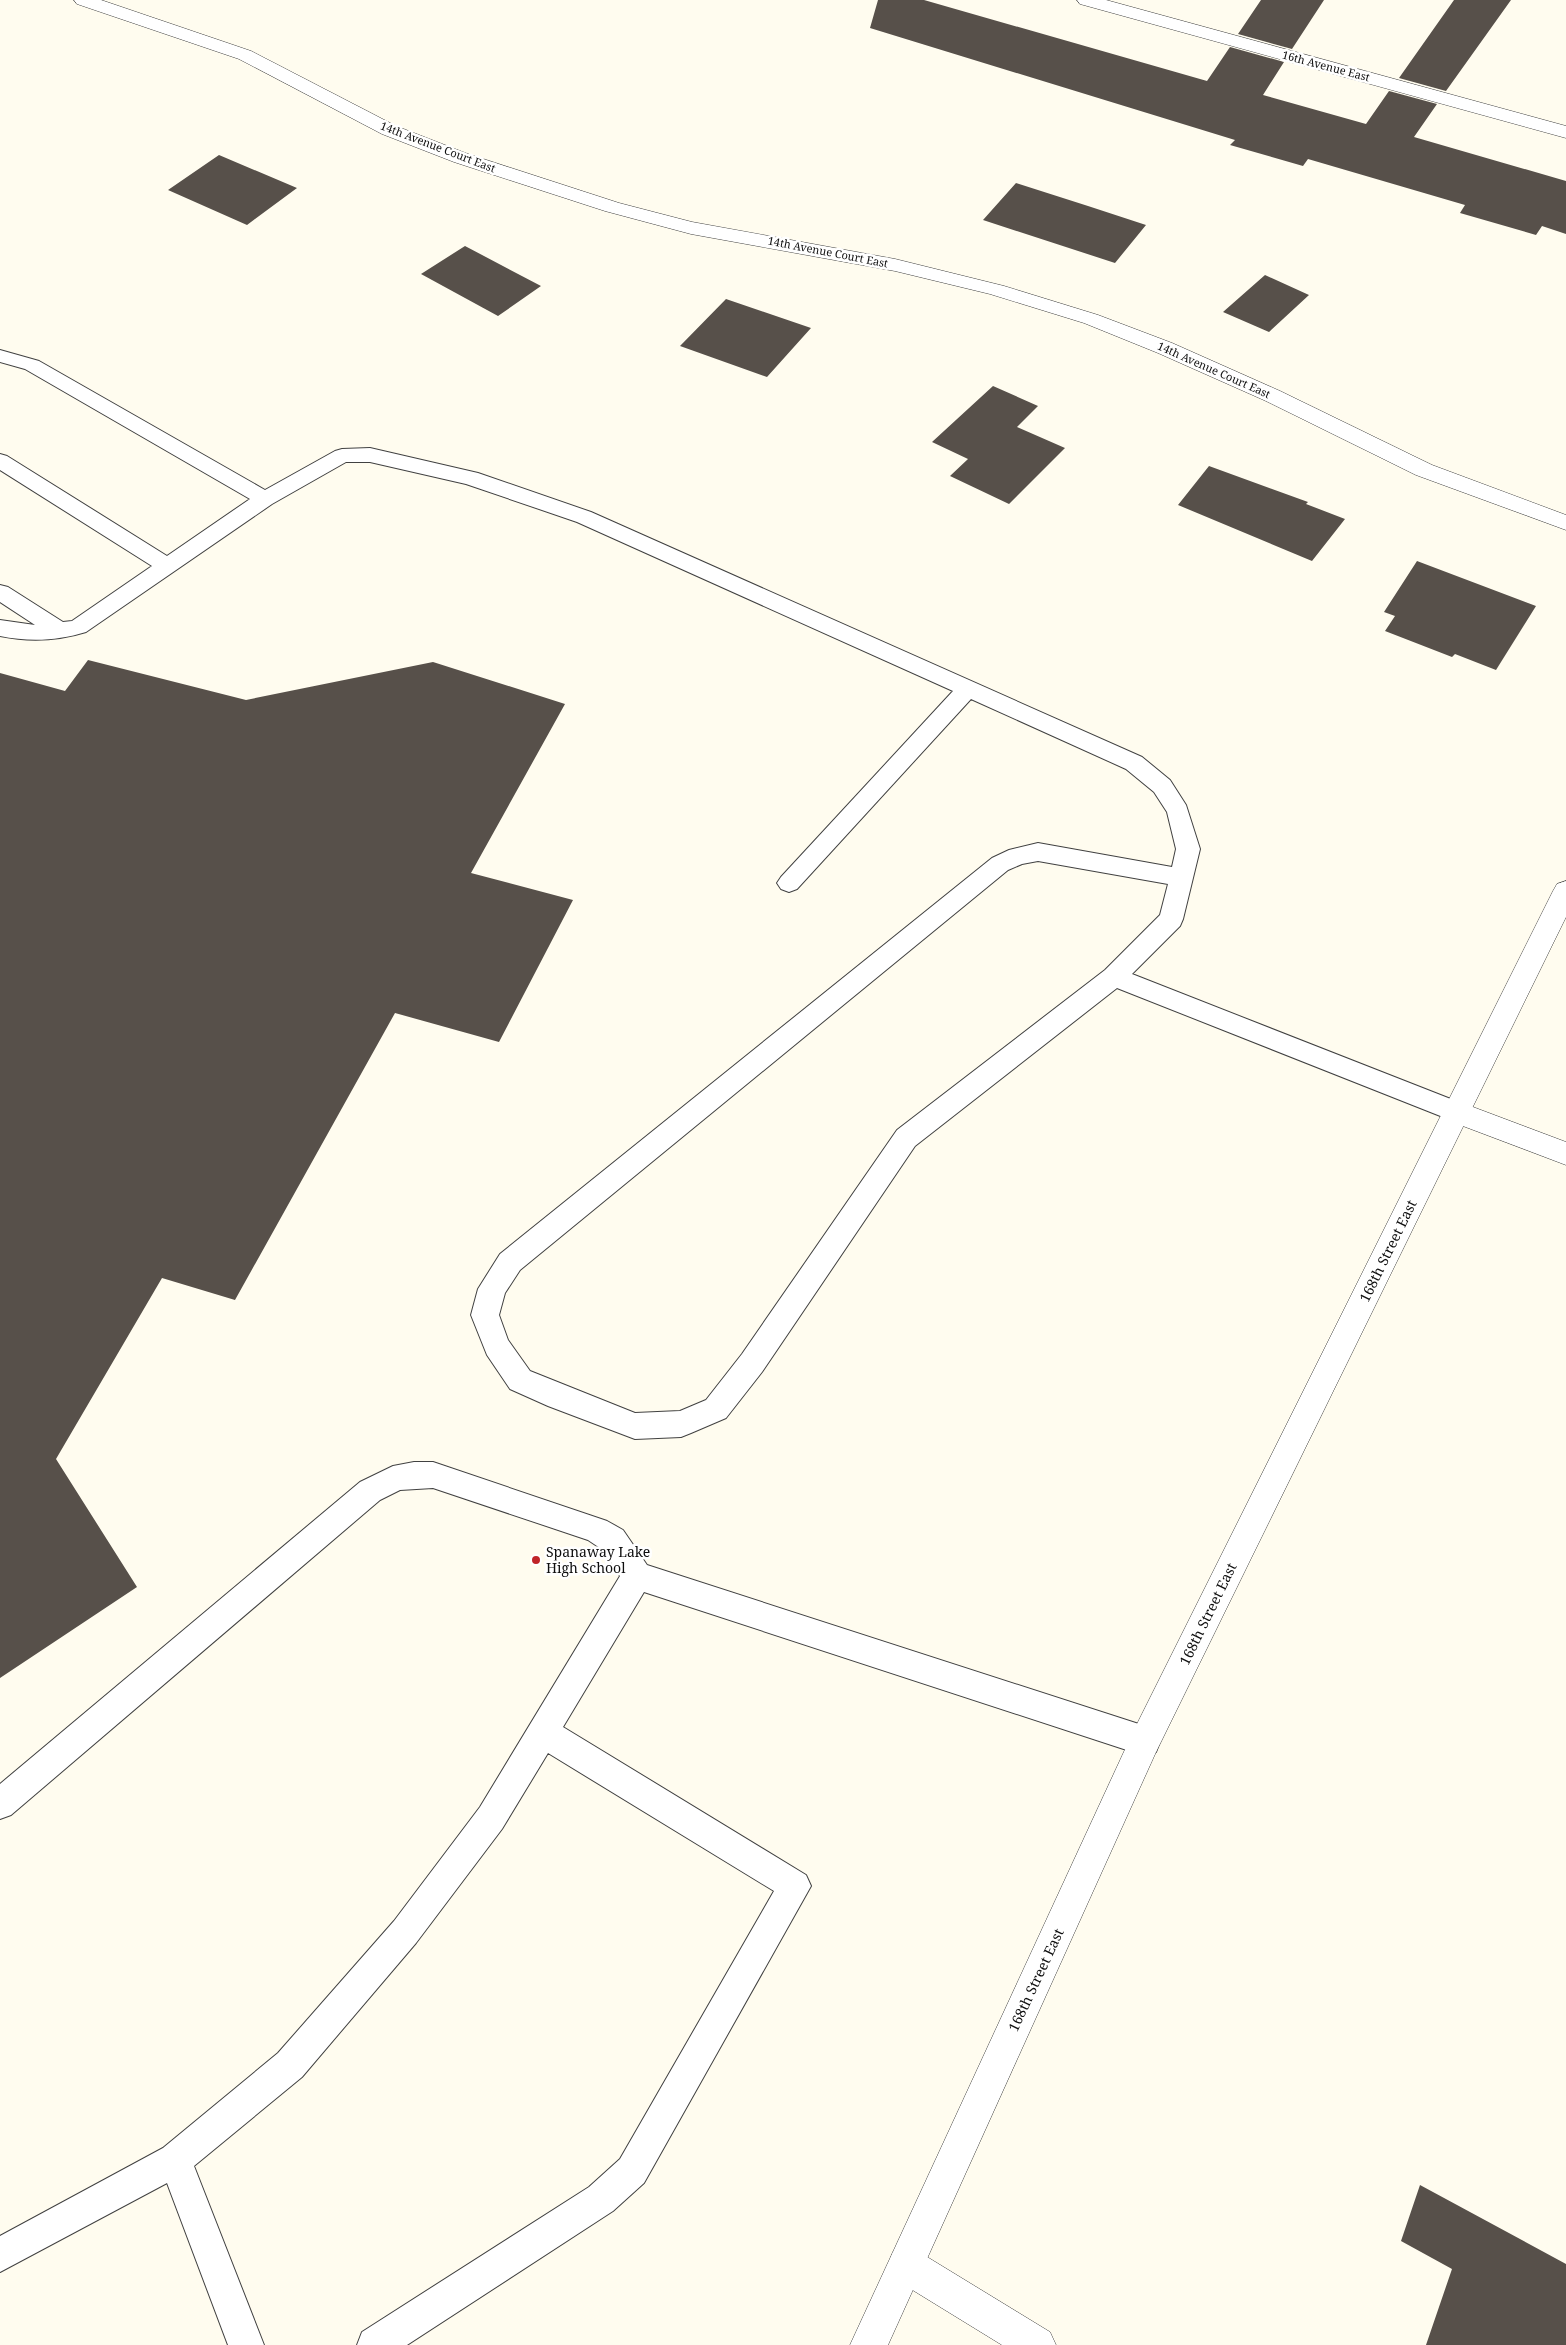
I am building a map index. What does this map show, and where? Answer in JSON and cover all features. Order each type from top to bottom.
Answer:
[{"type":"street","name":"14th Avenue Court East","points":[[83,0],[191,35],[245,55],[389,130],[452,155],[612,207],[691,228],[895,264],[996,290],[1091,319],[1165,348],[1273,396],[1424,470],[1566,523]]},
{"type":"street","name":"16th Avenue East","points":[[1086,0],[1566,132]]},
{"type":"street","name":"168th Street East","points":[[869,2345],[1145,1741],[1566,891]]},
{"type":"street","points":[[1457,1112],[1566,1154]]},
{"type":"street","points":[[906,2265],[1037,2345]]},
{"type":"lane","points":[[0,356],[32,365],[265,498]]},
{"type":"lane","points":[[0,628],[25,634],[60,631],[78,627],[265,498],[342,456],[370,455],[471,478],[584,517],[1134,763],[1162,786],[1178,811],[1188,849],[1171,919],[1114,977],[906,1138],[752,1363],[716,1408],[681,1424],[636,1426],[558,1397],[520,1380],[497,1346],[486,1315],[492,1289],[510,1262],[1000,864],[1016,856],[1038,852],[1180,878]]},
{"type":"lane","points":[[0,461],[167,566]]},
{"type":"lane","points":[[0,592],[60,631]]},
{"type":"lane","points":[[789,883],[968,689]]},
{"type":"lane","points":[[1114,977],[1457,1112]]},
{"type":"lane","points":[[0,1804],[370,1491],[394,1478],[408,1474],[433,1475],[597,1530],[613,1540],[637,1576],[1145,1741]]},
{"type":"lane","points":[[0,2255],[175,2160],[290,2065],[405,1932],[490,1818],[637,1576]]},
{"type":"lane","points":[[375,2345],[601,2199],[632,2171],[795,1886],[542,1732]]},
{"type":"lane","points":[[175,2160],[246,2345]]},
{"type":"building","points":[[878,0],[924,0],[1207,81],[1230,47],[1284,62],[1263,95],[1366,124],[1389,91],[1437,104],[1414,137],[1566,181],[1566,234],[1542,226],[1536,235],[1460,213],[1465,205],[1308,159],[1303,166],[1230,145],[1235,140],[870,28]]},
{"type":"building","points":[[1261,0],[1324,0],[1292,49],[1238,34]]},
{"type":"building","points":[[1454,0],[1511,0],[1446,91],[1399,78]]},
{"type":"building","points":[[219,155],[297,188],[247,225],[168,190]]},
{"type":"building","points":[[1016,183],[1146,225],[1115,263],[983,220]]},
{"type":"building","points":[[465,246],[541,286],[498,316],[421,274]]},
{"type":"building","points":[[1265,275],[1309,295],[1269,332],[1223,312]]},
{"type":"building","points":[[726,299],[811,328],[767,377],[680,346]]},
{"type":"building","points":[[993,386],[1038,406],[1017,427],[1065,448],[1009,504],[950,476],[968,459],[932,442]]},
{"type":"building","points":[[1209,466],[1308,502],[1306,504],[1345,519],[1312,561],[1178,505]]},
{"type":"building","points":[[1417,561],[1536,606],[1496,670],[1455,654],[1452,657],[1385,631],[1395,616],[1384,612]]},
{"type":"building","points":[[88,660],[246,700],[433,662],[565,704],[471,873],[573,900],[499,1042],[395,1013],[235,1300],[162,1278],[56,1459],[137,1587],[0,1678],[0,673],[65,691]]},
{"type":"building","points":[[1420,2185],[1566,2264],[1566,2345],[1426,2345],[1452,2269],[1401,2241]]},
{"type":"place","name":"Spanaway Lake High School","points":[[536,1560]]}]
